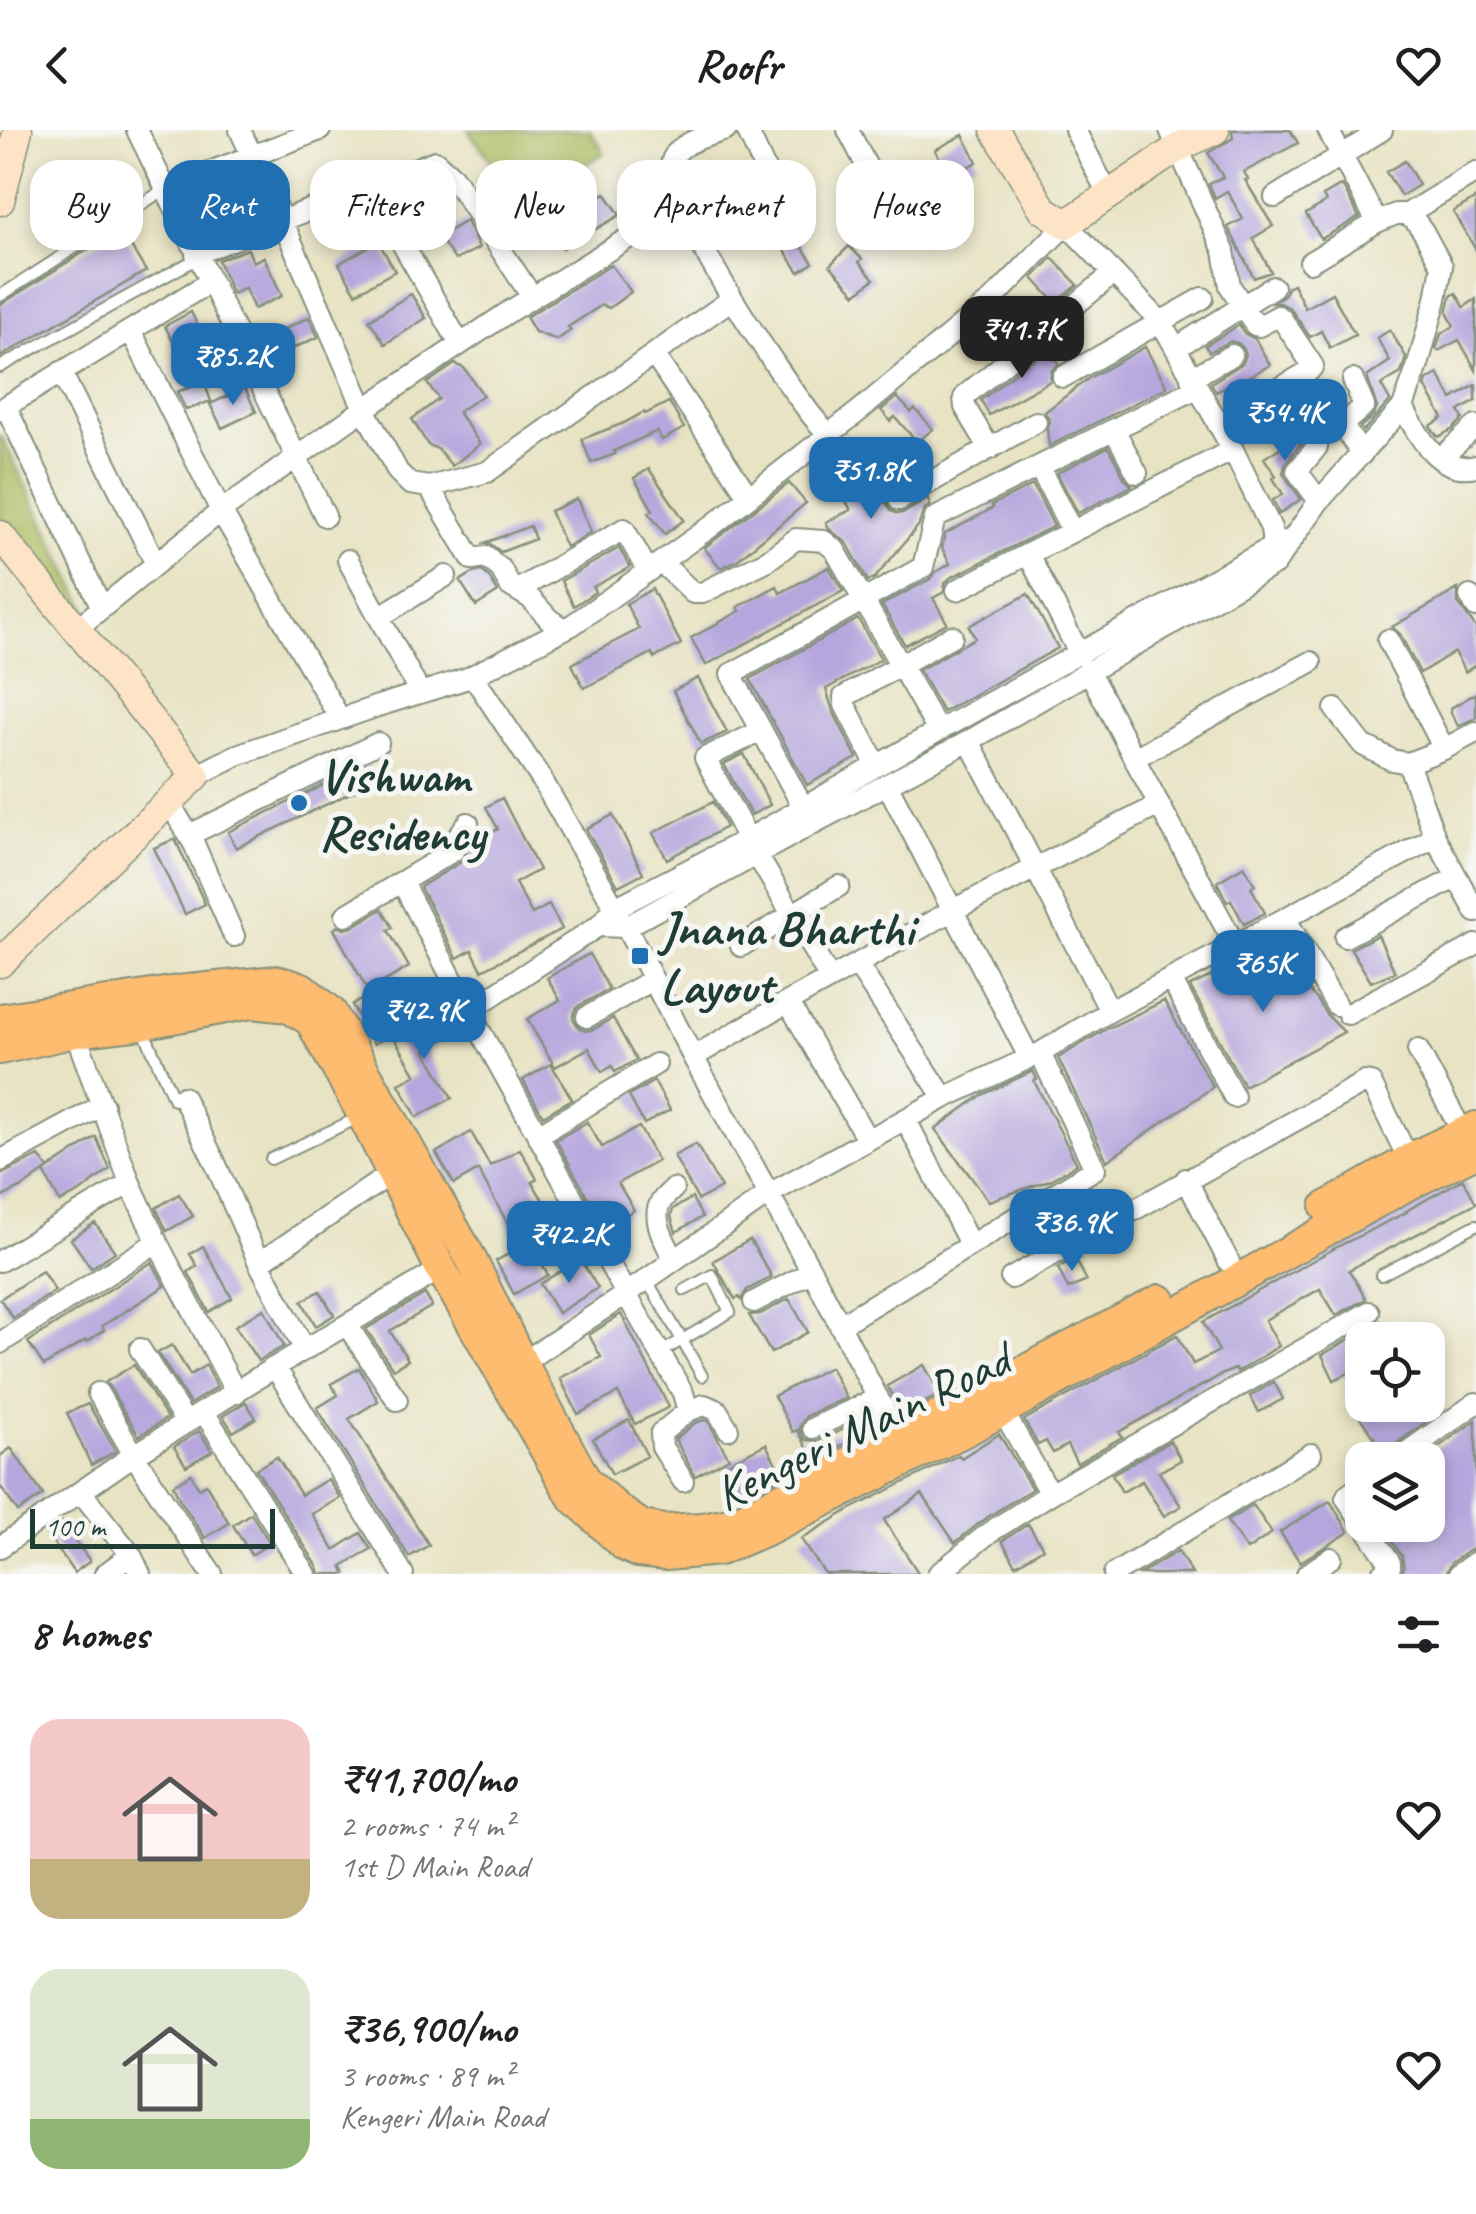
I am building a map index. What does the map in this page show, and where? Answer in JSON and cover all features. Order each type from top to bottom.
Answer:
[{"type":"main road","points":[[0,1019],[177,991],[277,981],[302,988],[331,1012],[470,1257],[586,1481],[620,1510],[652,1552]]},
{"type":"main road","points":[[0,1049],[74,1032],[251,1004],[288,1007],[310,1020],[441,1269],[572,1496],[625,1546],[652,1552]]},
{"type":"main road","name":"Kengeri Main Road","points":[[652,1552],[702,1528],[735,1522],[1176,1292],[1409,1160],[1473,1145]]},
{"type":"main road","name":"Kengeri Main Road","points":[[652,1552],[719,1550],[766,1530],[1002,1411],[1473,1145]]},
{"type":"street","points":[[0,201],[18,130]]},
{"type":"street","points":[[240,130],[254,160]]},
{"type":"street","points":[[242,160],[320,130]]},
{"type":"street","points":[[672,160],[686,145],[726,130]]},
{"type":"street","points":[[747,130],[761,160]]},
{"type":"street","points":[[848,130],[864,160]]},
{"type":"street","points":[[995,130],[1043,209],[1066,224],[1162,322],[1233,450],[1270,528],[1274,555]]},
{"type":"street","points":[[1076,130],[1108,194]]},
{"type":"street","points":[[0,964],[196,776],[237,755],[473,676],[562,630],[829,435],[994,298],[1066,224],[1174,138],[1214,130]]},
{"type":"street","points":[[1328,130],[1376,222]]},
{"type":"street","points":[[1275,197],[1382,130]]},
{"type":"street","points":[[144,132],[163,184]]},
{"type":"street","points":[[1174,138],[1224,252],[1230,286],[1243,308],[1259,326],[1278,316],[1312,366],[1310,371],[1218,425]]},
{"type":"street","points":[[1310,262],[1376,222],[1407,214],[1476,172]]},
{"type":"street","points":[[456,182],[532,297]]},
{"type":"street","points":[[468,1011],[598,926],[614,908],[753,847],[803,807],[969,741],[1085,664],[1274,555],[1403,408],[1436,300],[1442,266],[1423,231],[1407,214]]},
{"type":"street","points":[[290,238],[364,409],[398,472],[410,484],[429,487],[487,472],[732,299]]},
{"type":"street","points":[[76,629],[220,511],[296,457],[460,344],[617,245]]},
{"type":"street","points":[[194,250],[324,516]]},
{"type":"street","points":[[197,256],[211,250]]},
{"type":"street","points":[[406,250],[460,344]]},
{"type":"street","points":[[706,250],[732,299],[803,405],[829,435]]},
{"type":"street","points":[[990,449],[964,407],[964,398],[1114,273]]},
{"type":"street","points":[[102,608],[3,409],[210,282]]},
{"type":"street","points":[[1176,348],[1273,288]]},
{"type":"street","points":[[1063,377],[1203,298]]},
{"type":"street","points":[[132,331],[220,511],[340,719]]},
{"type":"street","points":[[803,807],[731,674],[924,567],[935,518],[1114,429],[1194,383],[1232,354]]},
{"type":"street","points":[[654,356],[749,496]]},
{"type":"street","points":[[61,372],[156,564]]},
{"type":"street","points":[[1353,380],[1364,406],[1342,425],[1362,454]]},
{"type":"street","points":[[1319,501],[1297,470],[1318,448],[1308,421],[1325,404]]},
{"type":"street","points":[[1403,408],[1426,448],[1454,466],[1476,466]]},
{"type":"street","points":[[899,500],[1036,422]]},
{"type":"street","points":[[1441,458],[1476,426]]},
{"type":"street","points":[[1114,429],[1137,473]]},
{"type":"street","points":[[957,590],[1233,450]]},
{"type":"street","points":[[1038,467],[1072,532]]},
{"type":"street","points":[[429,487],[472,560],[486,557],[501,570],[510,586],[519,589],[562,630]]},
{"type":"street","points":[[519,589],[624,529],[654,566],[694,593],[702,593],[768,560],[796,539],[824,541],[835,550],[938,731]]},
{"type":"street","points":[[0,535],[196,776]]},
{"type":"street","points":[[1028,554],[1235,944]]},
{"type":"street","points":[[348,560],[420,693]]},
{"type":"street","points":[[379,617],[446,576]]},
{"type":"street","points":[[840,1325],[1095,1170],[844,700],[952,636]]},
{"type":"street","points":[[1388,640],[1444,749]]},
{"type":"street","points":[[1134,758],[1311,662]]},
{"type":"street","points":[[598,926],[626,928],[753,847],[882,775],[938,731],[1085,664]]},
{"type":"street","points":[[473,676],[542,780],[626,928],[898,1437]]},
{"type":"street","points":[[1335,709],[1362,745],[1392,760],[1408,763],[1476,732]]},
{"type":"street","points":[[761,731],[705,758],[830,978]]},
{"type":"street","points":[[969,741],[1110,1011]]},
{"type":"street","points":[[189,835],[378,744]]},
{"type":"street","points":[[1408,763],[1435,837],[1476,912]]},
{"type":"street","points":[[169,802],[189,835],[234,936]]},
{"type":"street","points":[[693,1057],[954,910],[1160,805]]},
{"type":"street","points":[[346,915],[453,850],[468,823]]},
{"type":"street","points":[[522,1362],[769,1194],[1435,837]]},
{"type":"street","points":[[1346,937],[1457,876]]},
{"type":"street","points":[[402,882],[468,1011],[684,1393],[688,1411]]},
{"type":"street","points":[[741,946],[840,886]]},
{"type":"street","points":[[1280,921],[1288,923],[1342,1009],[1476,945]]},
{"type":"street","points":[[857,964],[944,1098]]},
{"type":"street","points":[[1171,979],[1234,1097]]},
{"type":"street","points":[[588,1017],[652,980]]},
{"type":"street","points":[[788,1002],[867,1139]]},
{"type":"street","points":[[74,1032],[130,1183],[236,1392]]},
{"type":"street","points":[[1418,1050],[1473,1145]]},
{"type":"street","points":[[538,1135],[656,1064]]},
{"type":"street","points":[[1011,1278],[1365,1082],[1371,1083],[1409,1160]]},
{"type":"street","points":[[178,1099],[306,1350]]},
{"type":"street","points":[[0,1161],[103,1105]]},
{"type":"street","points":[[906,1120],[970,1244]]},
{"type":"street","points":[[259,1263],[392,1173]]},
{"type":"street","points":[[1186,1180],[1229,1262]]},
{"type":"street","points":[[0,1261],[130,1183]]},
{"type":"street","points":[[673,1189],[659,1203],[657,1215],[674,1260]]},
{"type":"street","points":[[0,1343],[157,1242]]},
{"type":"street","points":[[0,1547],[134,1455],[441,1269]]},
{"type":"street","points":[[754,1302],[811,1272]]},
{"type":"street","points":[[938,1574],[990,1532],[1050,1494],[1368,1312]]},
{"type":"street","points":[[348,1325],[397,1400]]},
{"type":"street","points":[[140,1349],[195,1417],[306,1574]]},
{"type":"street","points":[[275,1368],[403,1574]]},
{"type":"street","points":[[98,1393],[212,1574]]},
{"type":"street","points":[[814,1428],[878,1398]]},
{"type":"street","points":[[1421,1442],[1476,1402]]},
{"type":"street","points":[[683,1481],[662,1447],[661,1433],[688,1411],[704,1405],[717,1410],[728,1430]]},
{"type":"street","points":[[1002,1411],[1050,1494]]},
{"type":"street","points":[[1114,1574],[1310,1454]]},
{"type":"street","points":[[80,1492],[136,1564],[105,1574]]},
{"type":"street","points":[[1375,1542],[1390,1564],[1382,1574]]},
{"type":"street","points":[[1307,1574],[1331,1558]]},
{"type":"street","points":[[1459,1574],[1476,1562]]},
{"type":"lane","points":[[0,296],[163,191]]},
{"type":"lane","points":[[0,367],[197,256]]},
{"type":"lane","points":[[141,1024],[178,1099]]},
{"type":"lane","points":[[271,1159],[362,1116]]},
{"type":"lane","points":[[1380,1275],[1476,1225]]},
{"type":"lane","points":[[660,1353],[730,1312],[712,1276],[685,1290]]},
{"type":"lane","points":[[646,1280],[702,1376]]},
{"type":"green space","points":[[468,130],[590,130],[604,153],[592,160],[490,160]]},
{"type":"green space","points":[[0,434],[89,614],[78,623],[0,530]]},
{"type":"building","points":[[1232,130],[1290,130],[1298,143],[1244,172],[1273,226],[1253,238],[1271,272],[1254,278],[1228,227],[1243,219],[1227,191],[1215,198],[1209,184],[1223,177],[1208,153],[1233,138]]},
{"type":"building","points":[[963,135],[977,162],[941,160],[935,150]]},
{"type":"building","points":[[1405,161],[1419,185],[1401,196],[1386,172]]},
{"type":"building","points":[[1342,185],[1359,217],[1321,239],[1306,214],[1326,202],[1323,196]]},
{"type":"building","points":[[605,193],[617,217],[597,228],[597,198]]},
{"type":"building","points":[[1476,198],[1476,250],[1453,212]]},
{"type":"building","points":[[466,221],[476,250],[455,260],[448,250],[456,250],[456,227]]},
{"type":"building","points":[[87,250],[133,250],[146,271],[0,357],[0,305]]},
{"type":"building","points":[[245,250],[253,262],[264,257],[282,296],[254,309],[245,288],[232,294],[218,260]]},
{"type":"building","points":[[363,250],[383,250],[395,271],[356,293],[339,264]]},
{"type":"building","points":[[784,250],[804,250],[813,263],[799,272]]},
{"type":"building","points":[[845,250],[853,250],[874,279],[856,294],[830,265]]},
{"type":"building","points":[[1052,258],[1078,285],[1056,303],[1033,278]]},
{"type":"building","points":[[611,265],[631,292],[609,308],[602,305],[568,327],[571,330],[557,340],[535,332],[526,317]]},
{"type":"building","points":[[1293,284],[1305,308],[1332,293],[1355,335],[1330,348],[1321,331],[1310,337],[1290,308],[1273,303]]},
{"type":"building","points":[[1456,293],[1464,307],[1476,299],[1476,370],[1459,340],[1436,349],[1441,334],[1454,326],[1447,312],[1451,296]]},
{"type":"building","points":[[411,294],[426,318],[385,344],[369,320]]},
{"type":"building","points":[[191,312],[210,351],[184,364],[165,326]]},
{"type":"building","points":[[309,317],[318,337],[287,351],[278,332]]},
{"type":"building","points":[[1239,325],[1255,339],[1270,365],[1250,376],[1256,386],[1238,397],[1230,384],[1216,392],[1211,383],[1243,363],[1243,348],[1231,341],[1209,352],[1205,346]]},
{"type":"building","points":[[1390,330],[1405,361],[1401,373],[1381,385],[1390,401],[1363,431],[1360,427],[1377,408],[1367,377],[1390,361],[1377,338]]},
{"type":"building","points":[[1048,345],[1059,364],[1051,371],[1050,381],[989,415],[981,400]]},
{"type":"building","points":[[1145,347],[1167,387],[1049,446],[1050,421],[1045,412],[1089,378]]},
{"type":"building","points":[[455,364],[464,368],[483,395],[458,412],[480,444],[452,466],[438,449],[428,445],[412,419],[439,399],[427,383]]},
{"type":"building","points":[[1438,374],[1452,399],[1476,385],[1476,401],[1459,411],[1463,419],[1453,429],[1438,437],[1430,426],[1443,418],[1425,386],[1427,380]]},
{"type":"building","points":[[204,382],[211,401],[186,410],[177,392]]},
{"type":"building","points":[[245,388],[256,412],[222,428],[210,404]]},
{"type":"building","points":[[897,397],[933,429],[917,442],[895,417],[890,421],[881,410]]},
{"type":"building","points":[[669,402],[684,428],[662,440],[657,431],[591,463],[582,439]]},
{"type":"building","points":[[1294,410],[1301,444],[1283,473],[1301,499],[1279,514],[1273,500],[1283,494],[1264,458],[1292,440],[1279,420]]},
{"type":"building","points":[[1108,447],[1132,486],[1078,513],[1057,473]]},
{"type":"building","points":[[853,459],[875,498],[888,492],[885,501],[891,511],[905,512],[928,499],[930,505],[919,525],[875,578],[868,581],[847,543],[826,522],[851,510],[829,472]]},
{"type":"building","points":[[649,469],[684,520],[665,534],[649,513],[653,510],[634,478]]},
{"type":"building","points":[[789,483],[806,503],[736,561],[721,568],[704,548]]},
{"type":"building","points":[[1033,485],[1054,526],[950,578],[944,592],[933,598],[947,623],[905,645],[882,605],[950,564],[942,548],[945,534]]},
{"type":"building","points":[[577,499],[591,532],[566,547],[550,511]]},
{"type":"building","points":[[530,526],[535,539],[501,552],[485,543]]},
{"type":"building","points":[[619,548],[630,567],[593,587],[595,592],[574,606],[561,581]]},
{"type":"building","points":[[829,567],[843,591],[706,665],[691,638],[777,586],[780,593]]},
{"type":"building","points":[[482,571],[498,592],[476,606],[460,581]]},
{"type":"building","points":[[652,589],[681,644],[654,658],[652,653],[584,688],[572,664],[639,629],[626,604]]},
{"type":"building","points":[[1458,589],[1458,603],[1476,628],[1476,665],[1465,672],[1454,652],[1420,673],[1400,634],[1392,627]]},
{"type":"building","points":[[1028,594],[1058,648],[943,712],[919,670],[975,638],[969,626]]},
{"type":"building","points":[[858,619],[881,659],[826,689],[857,758],[807,785],[750,679]]},
{"type":"building","points":[[698,678],[727,732],[701,744],[673,691]]},
{"type":"building","points":[[1476,693],[1476,718],[1458,726],[1451,708]]},
{"type":"building","points":[[744,754],[770,805],[751,815],[724,764]]},
{"type":"building","name":"Vishwam Residency","points":[[365,765],[373,782],[236,848],[228,832]]},
{"type":"building","points":[[502,798],[539,870],[515,883],[532,914],[549,905],[562,929],[482,970],[472,950],[457,958],[420,887],[461,862],[468,846],[498,829],[486,807]]},
{"type":"building","points":[[713,802],[726,827],[667,859],[653,833]]},
{"type":"building","points":[[613,815],[643,873],[618,886],[586,829]]},
{"type":"building","points":[[175,839],[205,904],[185,914],[154,848]]},
{"type":"building","points":[[1244,866],[1265,913],[1244,924],[1217,882]]},
{"type":"building","points":[[382,909],[393,928],[388,930],[409,967],[368,991],[334,929],[352,927]]},
{"type":"building","points":[[1378,935],[1395,972],[1371,982],[1351,949]]},
{"type":"building","points":[[1273,947],[1344,1032],[1244,1086],[1190,986]]},
{"type":"building","points":[[589,954],[609,989],[579,1006],[573,1018],[586,1031],[613,1018],[636,1060],[615,1072],[612,1066],[602,1072],[589,1048],[555,1067],[527,1019],[560,1000],[547,978]]},
{"type":"building","points":[[379,990],[401,1028],[374,1044],[352,1005]]},
{"type":"building","points":[[1164,1001],[1213,1087],[1107,1161],[1058,1058]]},
{"type":"building","points":[[440,1009],[455,1033],[425,1050],[452,1098],[417,1117],[399,1084],[416,1075],[393,1036]]},
{"type":"building","points":[[551,1064],[572,1099],[543,1116],[523,1080]]},
{"type":"building","points":[[1033,1071],[1037,1079],[1034,1081],[1077,1164],[1050,1180],[989,1201],[935,1129],[982,1095]]},
{"type":"building","points":[[654,1081],[670,1110],[644,1124],[629,1096]]},
{"type":"building","points":[[587,1122],[602,1147],[639,1127],[658,1161],[618,1183],[634,1210],[605,1228],[556,1140]]},
{"type":"building","points":[[471,1132],[490,1166],[520,1149],[537,1179],[532,1182],[556,1222],[519,1244],[478,1170],[454,1184],[436,1153]]},
{"type":"building","points":[[96,1137],[110,1169],[60,1202],[44,1172]]},
{"type":"building","points":[[696,1144],[721,1188],[698,1200],[674,1156]]},
{"type":"building","points":[[39,1156],[48,1169],[0,1198],[0,1175]]},
{"type":"building","points":[[1463,1179],[1476,1203],[1349,1270],[1366,1299],[1336,1315],[1320,1289],[1265,1320],[1279,1346],[1237,1372],[1235,1369],[1223,1374],[1119,1432],[1122,1437],[1077,1463],[1067,1445],[1053,1453],[1046,1441],[1038,1445],[1024,1420],[1177,1335],[1193,1364],[1219,1351],[1203,1322]]},
{"type":"building","points":[[179,1194],[193,1216],[167,1231],[156,1208]]},
{"type":"building","points":[[692,1198],[702,1217],[676,1232],[673,1209]]},
{"type":"building","points":[[95,1223],[115,1252],[91,1268],[71,1239]]},
{"type":"building","points":[[750,1240],[772,1277],[747,1290],[741,1300],[735,1299],[713,1261]]},
{"type":"building","points":[[530,1242],[548,1275],[514,1294],[496,1261]]},
{"type":"building","points":[[203,1246],[232,1298],[209,1312],[188,1272],[197,1266],[190,1254]]},
{"type":"building","points":[[1075,1258],[1087,1281],[1068,1289],[1058,1268]]},
{"type":"building","points":[[580,1259],[598,1288],[558,1313],[540,1284]]},
{"type":"building","points":[[152,1262],[165,1286],[102,1326],[104,1330],[87,1342],[44,1366],[28,1342]]},
{"type":"building","points":[[42,1271],[55,1291],[13,1318],[0,1299]]},
{"type":"building","points":[[320,1291],[334,1315],[316,1326],[302,1301]]},
{"type":"building","points":[[425,1294],[432,1306],[390,1331],[408,1360],[393,1369],[366,1329]]},
{"type":"building","points":[[789,1299],[808,1332],[771,1353],[749,1315],[760,1314]]},
{"type":"building","points":[[264,1309],[284,1346],[258,1361],[235,1326]]},
{"type":"building","points":[[621,1314],[669,1407],[635,1424],[618,1393],[578,1414],[560,1378],[601,1357],[589,1335]]},
{"type":"building","points":[[1345,1342],[1345,1375],[1334,1380],[1322,1355]]},
{"type":"building","points":[[172,1345],[190,1375],[206,1365],[217,1387],[190,1404],[158,1353]]},
{"type":"building","points":[[134,1365],[167,1418],[139,1436],[106,1382]]},
{"type":"building","points":[[924,1365],[940,1394],[902,1414],[887,1386]]},
{"type":"building","points":[[830,1367],[846,1398],[806,1416],[800,1426],[801,1435],[806,1440],[818,1441],[868,1418],[873,1429],[813,1460],[774,1396]]},
{"type":"building","points":[[359,1368],[378,1401],[349,1419],[429,1545],[409,1557],[317,1408],[338,1395],[331,1384]]},
{"type":"building","points":[[1274,1382],[1283,1399],[1259,1412],[1250,1396]]},
{"type":"building","points":[[246,1402],[256,1418],[233,1432],[223,1416]]},
{"type":"building","points":[[88,1404],[116,1451],[91,1465],[67,1413]]},
{"type":"building","points":[[629,1420],[647,1456],[612,1474],[593,1439]]},
{"type":"building","points":[[704,1420],[729,1458],[695,1476],[675,1439]]},
{"type":"building","points":[[1476,1420],[1476,1548],[1451,1563],[1445,1574],[1402,1574],[1402,1556],[1393,1542],[1445,1542],[1445,1442]]},
{"type":"building","points":[[1363,1422],[1426,1422],[1399,1442],[1378,1442]]},
{"type":"building","points":[[199,1431],[212,1451],[186,1466],[174,1447]]},
{"type":"building","points":[[999,1434],[1032,1489],[955,1543],[922,1494],[884,1520],[919,1574],[825,1574],[801,1539],[849,1510],[959,1455],[961,1458]]},
{"type":"building","points":[[1170,1441],[1181,1460],[1159,1472],[1181,1506],[1164,1516],[1142,1481],[1122,1492],[1112,1474]]},
{"type":"building","points":[[766,1444],[782,1476],[743,1497],[726,1464]]},
{"type":"building","points":[[11,1448],[43,1495],[18,1512],[0,1486],[0,1456]]},
{"type":"building","points":[[277,1457],[301,1495],[328,1479],[340,1498],[312,1514],[334,1550],[361,1533],[371,1549],[342,1566],[346,1574],[320,1574],[256,1469]]},
{"type":"building","points":[[191,1474],[199,1488],[206,1484],[229,1523],[205,1538],[173,1485]]},
{"type":"building","points":[[1330,1501],[1345,1525],[1345,1534],[1300,1562],[1280,1532]]},
{"type":"building","points":[[1253,1505],[1272,1533],[1247,1550],[1227,1521]]},
{"type":"building","points":[[251,1513],[270,1543],[251,1555],[233,1525]]},
{"type":"building","points":[[61,1522],[90,1561],[74,1573],[46,1532]]},
{"type":"building","points":[[1028,1524],[1043,1548],[1016,1565],[1002,1541]]},
{"type":"building","points":[[1178,1551],[1192,1574],[1140,1574]]},
{"type":"place","name":"Vishwam Residency","points":[[299,803]]},
{"type":"place","name":"Jnana Bharthi Layout","points":[[640,956]]}]
